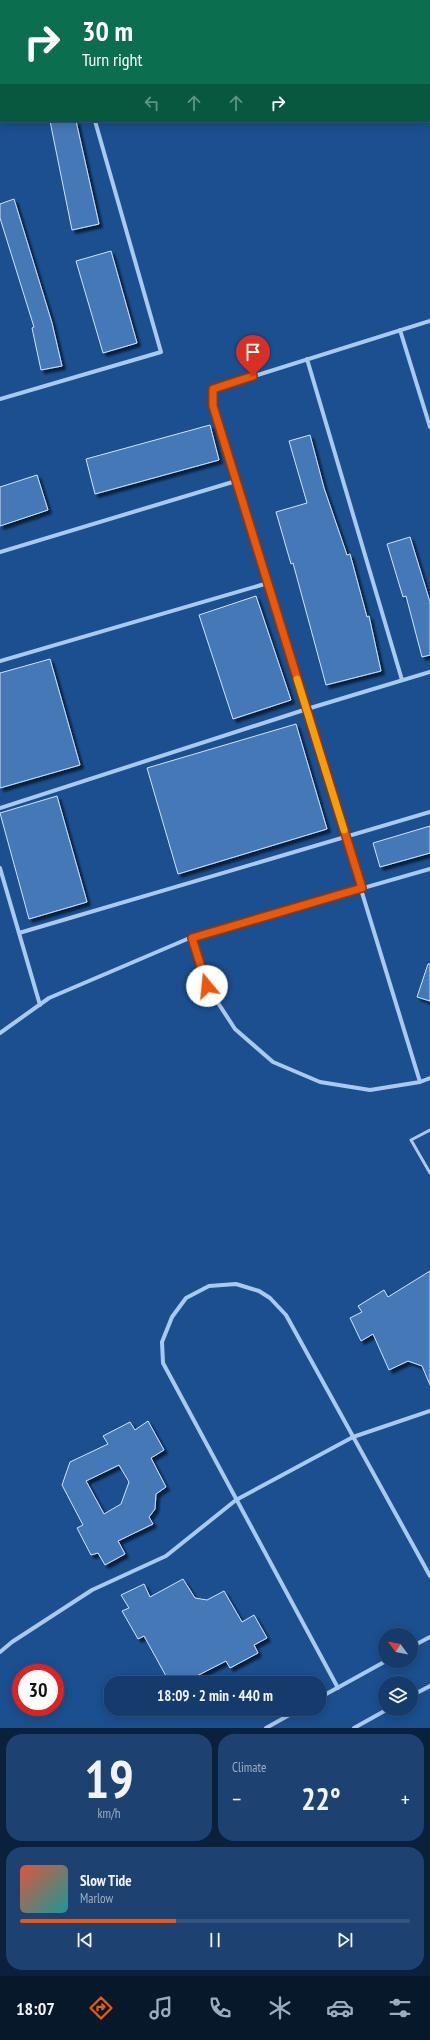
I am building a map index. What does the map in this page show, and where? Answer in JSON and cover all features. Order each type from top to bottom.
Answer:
[{"type":"street","points":[[0,399],[161,352],[95,122]]},
{"type":"street","points":[[420,1082],[362,888],[213,406],[213,389],[430,321]]},
{"type":"street","points":[[400,330],[430,427]]},
{"type":"street","points":[[307,359],[402,680]]},
{"type":"street","points":[[0,552],[236,481]]},
{"type":"street","points":[[0,661],[268,583]]},
{"type":"street","points":[[0,808],[306,709],[430,672]]},
{"type":"street","points":[[19,933],[430,812]]},
{"type":"street","points":[[0,868],[40,1005]]},
{"type":"street","points":[[0,1033],[49,998],[192,938],[430,869]]},
{"type":"street","points":[[192,938],[207,986],[235,1029],[274,1062],[320,1082],[370,1090],[420,1082],[430,1078]]},
{"type":"street","points":[[338,1688],[163,1363],[162,1342],[172,1317],[186,1298],[209,1286],[236,1284],[259,1292],[270,1298],[286,1315],[430,1576]]},
{"type":"street","points":[[0,1652],[12,1642],[92,1590],[166,1556],[236,1500],[353,1437],[430,1411]]},
{"type":"street","points":[[418,1643],[430,1637]]},
{"type":"street","points":[[326,1694],[378,1666]]},
{"type":"street","points":[[418,1692],[430,1686]]},
{"type":"street","points":[[354,1728],[378,1715]]},
{"type":"street","points":[[266,1728],[287,1716]]},
{"type":"lane","points":[[430,1130],[411,1140],[430,1173]]},
{"type":"building","points":[[50,122],[76,122],[99,224],[72,230]]},
{"type":"building","points":[[14,199],[52,323],[62,366],[41,370],[32,328],[34,327],[0,218],[0,204]]},
{"type":"building","points":[[111,251],[137,343],[103,353],[76,261]]},
{"type":"building","points":[[210,425],[219,460],[95,494],[86,459]]},
{"type":"building","points":[[310,435],[324,488],[347,555],[350,554],[367,617],[369,616],[381,671],[326,685],[293,563],[291,564],[276,512],[307,503],[289,441]]},
{"type":"building","points":[[37,475],[48,510],[0,526],[0,487]]},
{"type":"building","points":[[410,537],[430,602],[430,655],[422,657],[406,596],[403,597],[387,544]]},
{"type":"building","points":[[256,596],[291,700],[233,719],[199,615]]},
{"type":"building","points":[[50,659],[80,765],[0,788],[0,673]]},
{"type":"building","points":[[296,724],[327,829],[178,874],[147,768]]},
{"type":"building","points":[[57,796],[87,902],[29,919],[0,813]]},
{"type":"building","points":[[430,826],[430,853],[380,867],[373,843]]},
{"type":"building","points":[[428,964],[430,964],[430,1001],[417,997]]},
{"type":"building","points":[[430,1271],[430,1385],[422,1366],[408,1361],[389,1370],[373,1334],[361,1341],[350,1318],[362,1312],[358,1306],[384,1290],[388,1297]]},
{"type":"building","points":[[148,1421],[164,1450],[151,1458],[166,1487],[156,1494],[155,1509],[149,1517],[153,1524],[118,1541],[125,1554],[105,1565],[98,1553],[91,1555],[77,1528],[83,1525],[62,1485],[70,1462],[108,1444],[103,1436],[130,1422],[135,1430]],"holes":[[[119,1465],[129,1482],[121,1504],[104,1514],[86,1481]]]},
{"type":"building","points":[[183,1579],[195,1598],[207,1600],[224,1591],[242,1622],[254,1615],[267,1638],[254,1645],[258,1653],[230,1668],[226,1661],[197,1676],[166,1676],[144,1636],[138,1639],[122,1611],[129,1608],[121,1595],[144,1584],[150,1597]]},
{"type":"slow traffic","points":[[297,679],[344,830]]},
{"type":"route","points":[[207,986],[192,938],[362,888],[213,406],[213,389],[253,376]]}]
